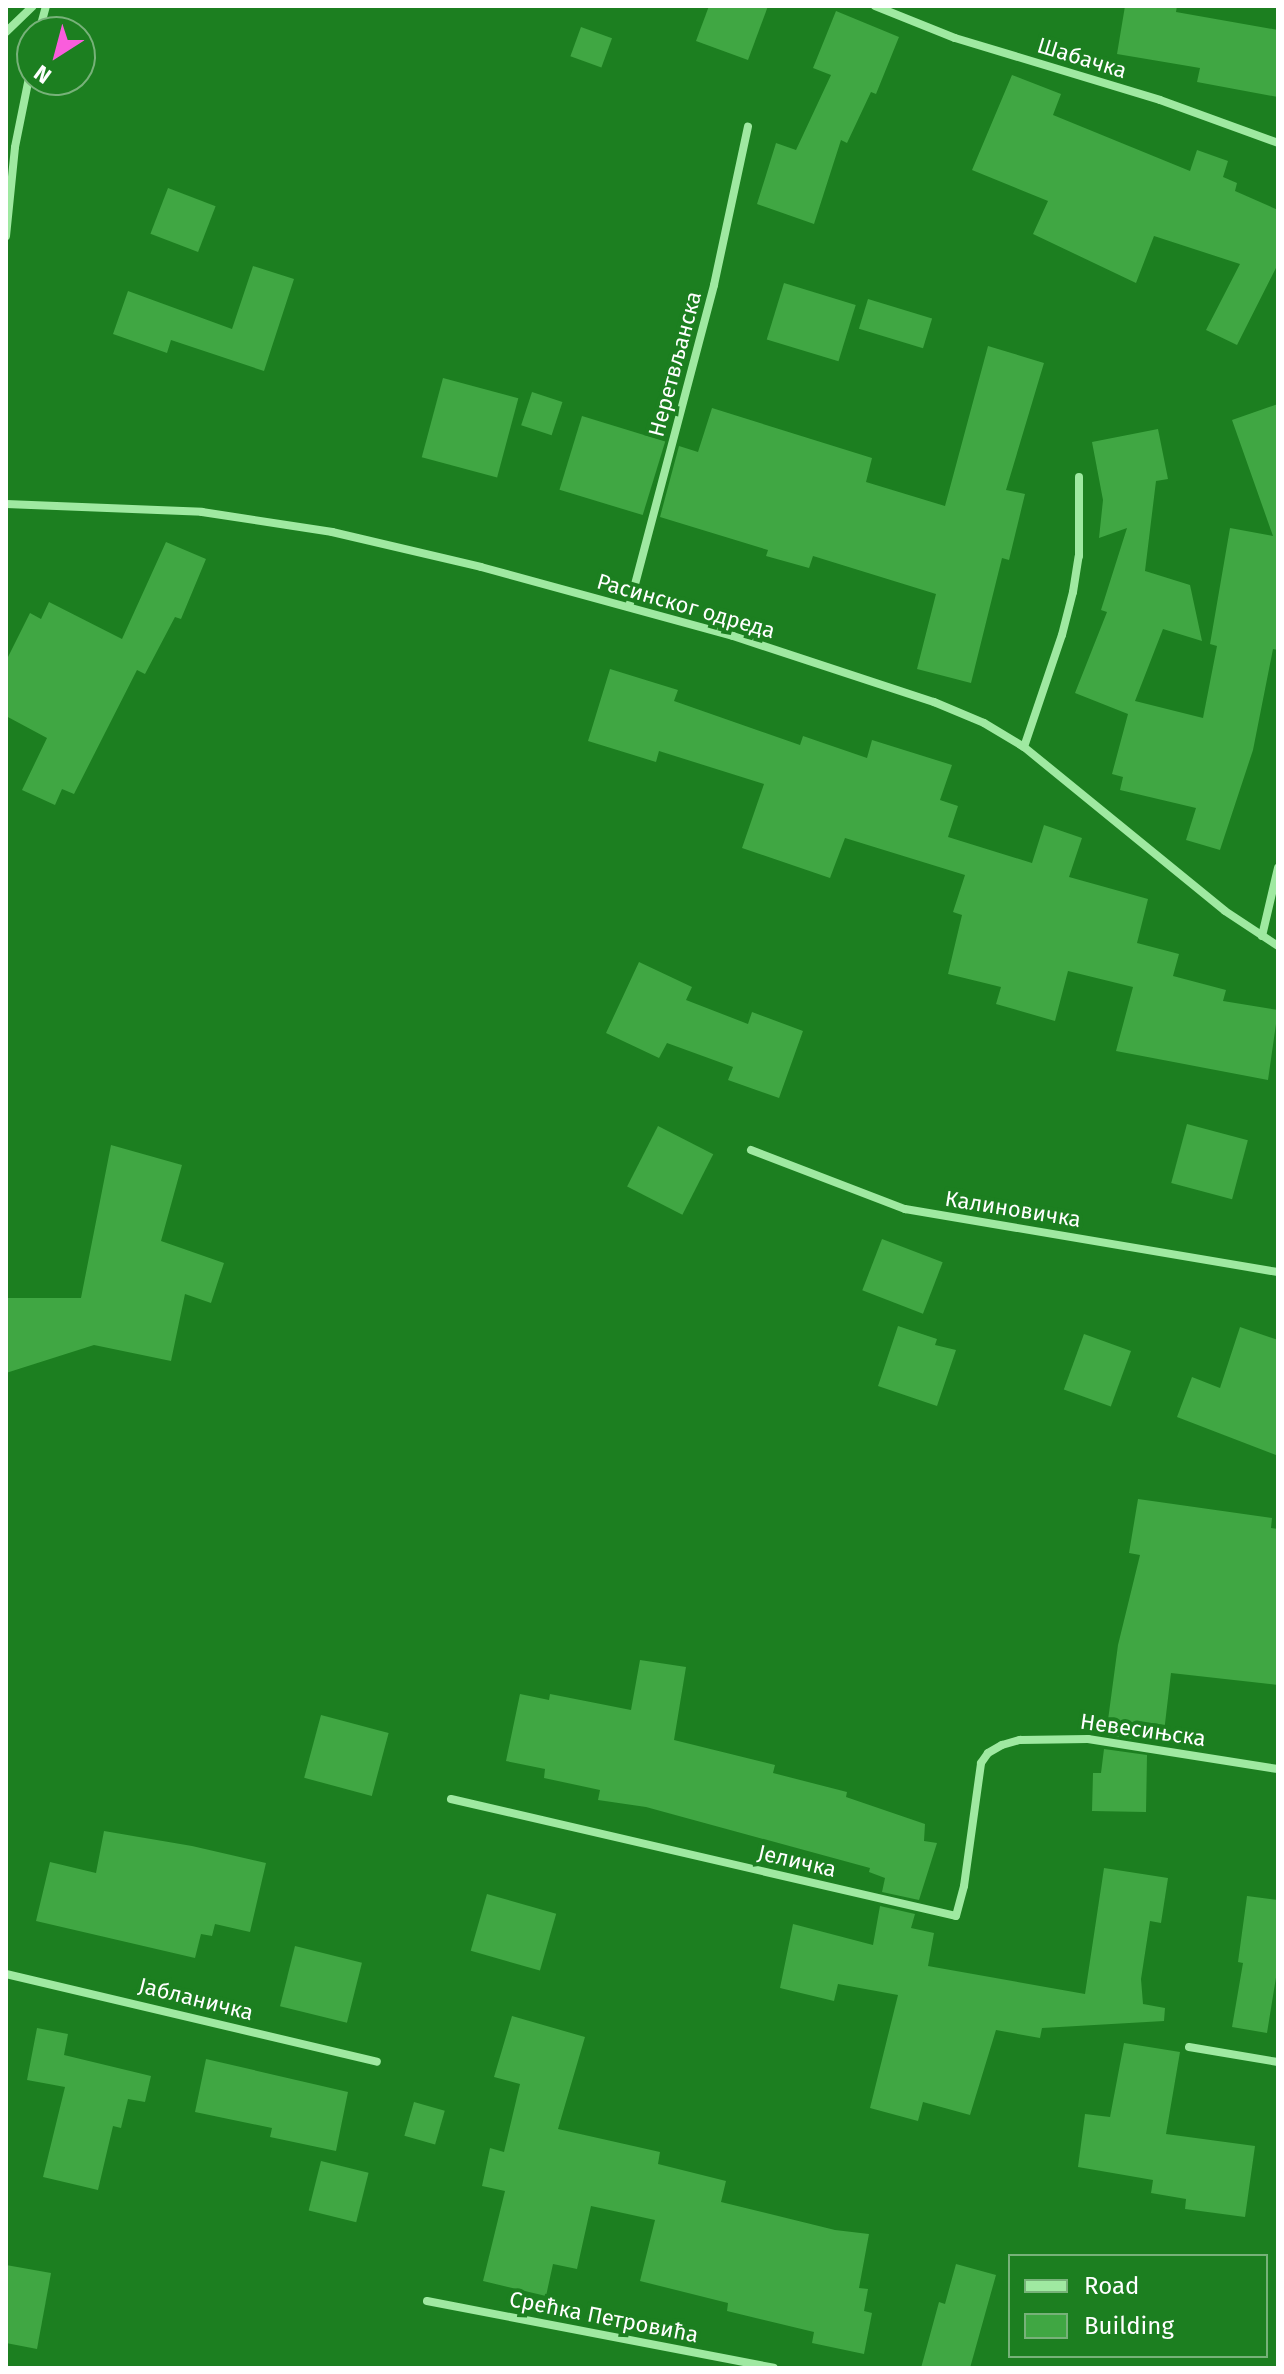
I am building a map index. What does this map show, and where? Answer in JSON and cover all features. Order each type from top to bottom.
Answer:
[{"type":"street","points":[[6,32],[33,6]]},
{"type":"street","name":"Шабачка","points":[[875,6],[955,38],[1160,100],[1278,143]]},
{"type":"street","points":[[6,236],[15,147],[25,96]]},
{"type":"street","name":"Неретвљанска","points":[[629,607],[714,285],[748,127]]},
{"type":"street","points":[[1024,747],[1073,592],[1079,556],[1079,477]]},
{"type":"street","name":"Расинског одреда","points":[[6,504],[202,512],[275,522],[397,547],[733,636],[934,702],[984,723],[1024,747],[1225,911],[1278,946]]},
{"type":"street","points":[[1262,936],[1278,868]]},
{"type":"street","name":"Калиновичка","points":[[751,1150],[905,1209],[1278,1272]]},
{"type":"street","name":"Невесињска","points":[[1002,1745],[1020,1740],[1088,1739],[1278,1769]]},
{"type":"street","name":"Јеличка","points":[[451,1799],[956,1916],[964,1886],[981,1763],[988,1753],[1002,1745]]},
{"type":"street","name":"Јабланичка","points":[[6,1974],[377,2062]]},
{"type":"street","points":[[1189,2047],[1278,2062]]},
{"type":"street","name":"Срећка Петровића","points":[[427,2301],[774,2368]]},
{"type":"building","points":[[709,6],[768,6],[748,60],[696,41]]},
{"type":"building","points":[[1125,6],[1177,6],[1176,12],[1278,30],[1278,97],[1197,82],[1200,68],[1117,54]]},
{"type":"building","points":[[836,11],[899,37],[876,94],[871,92],[847,143],[841,140],[814,224],[757,204],[776,143],[796,150],[831,75],[813,68]]},
{"type":"building","points":[[581,27],[612,38],[601,67],[570,56]]},
{"type":"building","points":[[1012,75],[1061,94],[1053,115],[1190,171],[1197,150],[1228,161],[1223,177],[1237,183],[1235,191],[1278,210],[1278,264],[1237,345],[1206,330],[1240,264],[1154,236],[1136,283],[1033,234],[1048,201],[972,170]]},
{"type":"building","points":[[168,188],[216,206],[198,252],[150,234]]},
{"type":"building","points":[[253,266],[294,279],[264,371],[171,340],[167,353],[113,334],[128,291],[232,329]]},
{"type":"building","points":[[784,283],[856,305],[838,361],[767,339]]},
{"type":"building","points":[[868,299],[932,319],[923,348],[859,329]]},
{"type":"building","points":[[988,346],[1044,363],[1006,490],[1025,494],[1009,560],[1002,558],[971,683],[917,669],[936,594],[813,556],[809,568],[766,556],[768,550],[660,517],[679,446],[698,452],[712,408],[872,458],[866,482],[945,506]]},
{"type":"building","points":[[443,378],[518,398],[497,477],[422,457]]},
{"type":"building","points":[[532,392],[562,402],[552,435],[521,425]]},
{"type":"building","points":[[1278,404],[1278,650],[1273,649],[1253,750],[1220,850],[1186,840],[1196,808],[1120,790],[1123,777],[1112,774],[1128,714],[1075,693],[1107,612],[1101,610],[1127,528],[1099,538],[1103,500],[1092,442],[1158,429],[1168,479],[1156,481],[1145,571],[1190,585],[1202,641],[1163,629],[1135,701],[1203,718],[1217,646],[1210,644],[1230,528],[1273,536],[1232,420]]},
{"type":"building","points":[[582,416],[665,441],[643,515],[559,490]]},
{"type":"building","points":[[166,542],[206,559],[181,619],[175,617],[145,674],[137,670],[74,794],[62,789],[55,805],[22,790],[47,738],[6,716],[6,661],[30,613],[41,619],[49,602],[122,639]]},
{"type":"building","points":[[610,669],[678,690],[674,701],[800,745],[803,736],[867,758],[872,740],[952,765],[940,800],[958,806],[948,837],[1032,863],[1044,825],[1082,838],[1069,877],[1148,899],[1137,943],[1179,954],[1173,976],[1226,990],[1223,1001],[1278,1010],[1268,1080],[1116,1051],[1133,987],[1068,971],[1055,1021],[996,1004],[1001,987],[948,974],[962,915],[953,912],[965,875],[845,838],[830,878],[742,848],[764,784],[659,751],[656,762],[588,741]]},
{"type":"building","points":[[639,962],[692,987],[686,1000],[748,1024],[752,1012],[803,1031],[779,1098],[728,1080],[733,1067],[667,1043],[659,1058],[606,1033]]},
{"type":"building","points":[[1187,1124],[1248,1140],[1232,1199],[1171,1183]]},
{"type":"building","points":[[658,1126],[713,1154],[682,1215],[627,1187]]},
{"type":"building","points":[[111,1145],[182,1165],[161,1241],[224,1263],[211,1303],[185,1294],[171,1361],[94,1345],[6,1373],[6,1298],[81,1298]]},
{"type":"building","points":[[882,1239],[943,1262],[923,1314],[862,1290]]},
{"type":"building","points":[[898,1326],[937,1339],[935,1345],[956,1350],[937,1406],[878,1386]]},
{"type":"building","points":[[1240,1327],[1278,1340],[1276,1455],[1177,1417],[1192,1377],[1220,1388]]},
{"type":"building","points":[[1084,1334],[1131,1351],[1111,1407],[1064,1389]]},
{"type":"building","points":[[1138,1499],[1272,1518],[1271,1528],[1278,1529],[1278,1685],[1171,1673],[1164,1732],[1147,1730],[1147,1741],[1106,1735],[1118,1645],[1140,1555],[1129,1553]]},
{"type":"building","points":[[640,1660],[686,1667],[674,1740],[775,1765],[773,1773],[847,1792],[846,1797],[925,1824],[924,1841],[937,1843],[919,1900],[882,1892],[885,1878],[869,1872],[870,1868],[646,1807],[598,1800],[600,1790],[544,1778],[545,1769],[506,1761],[520,1694],[549,1700],[550,1694],[631,1710]]},
{"type":"building","points":[[321,1715],[389,1733],[372,1796],[304,1778]]},
{"type":"building","points":[[1104,1749],[1147,1755],[1146,1812],[1092,1811],[1093,1773],[1101,1773]]},
{"type":"building","points":[[104,1831],[266,1863],[250,1932],[215,1924],[212,1936],[201,1934],[195,1958],[36,1921],[50,1862],[96,1873]]},
{"type":"building","points":[[1104,1868],[1168,1878],[1161,1923],[1150,1921],[1141,1979],[1143,2004],[1165,2008],[1164,2021],[1042,2028],[1040,2038],[996,2030],[970,2115],[923,2102],[918,2121],[870,2108],[898,1995],[838,1984],[834,2001],[780,1988],[793,1924],[873,1945],[880,1906],[915,1914],[911,1928],[934,1933],[928,1966],[1085,1994]]},
{"type":"building","points":[[487,1894],[556,1914],[540,1971],[471,1951]]},
{"type":"building","points":[[1247,1896],[1278,1900],[1278,1965],[1267,2033],[1232,2027],[1243,1963],[1238,1962]]},
{"type":"building","points":[[295,1946],[362,1963],[347,2023],[280,2006]]},
{"type":"building","points":[[512,2016],[585,2037],[558,2129],[660,2152],[658,2164],[726,2181],[721,2202],[835,2230],[869,2234],[859,2288],[868,2289],[864,2311],[872,2313],[864,2354],[812,2343],[814,2332],[727,2311],[728,2303],[640,2281],[655,2220],[591,2206],[577,2269],[553,2264],[546,2296],[483,2281],[505,2191],[482,2186],[490,2148],[504,2152],[520,2084],[494,2077]]},
{"type":"building","points":[[37,2028],[68,2034],[64,2055],[151,2076],[145,2102],[128,2099],[121,2128],[113,2126],[98,2190],[43,2177],[65,2087],[27,2080]]},
{"type":"building","points":[[1124,2043],[1180,2052],[1166,2134],[1255,2146],[1245,2217],[1185,2209],[1186,2199],[1151,2193],[1153,2180],[1078,2167],[1085,2114],[1110,2117]]},
{"type":"building","points":[[206,2059],[348,2092],[336,2151],[270,2137],[272,2128],[195,2112]]},
{"type":"building","points":[[414,2102],[445,2111],[435,2144],[404,2136]]},
{"type":"building","points":[[321,2161],[369,2173],[356,2222],[309,2210]]},
{"type":"building","points":[[956,2264],[996,2275],[970,2368],[921,2368],[939,2302],[945,2304]]},
{"type":"building","points":[[6,2265],[51,2273],[37,2349],[6,2343]]}]
